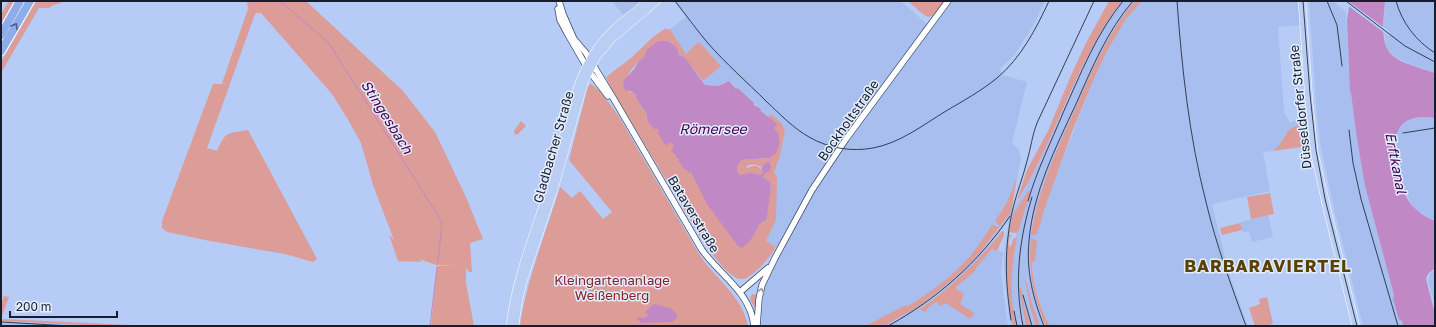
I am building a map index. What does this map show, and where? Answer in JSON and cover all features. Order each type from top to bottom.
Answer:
[{"type":"highway","points":[[1,35],[20,1]]},
{"type":"highway","points":[[1,51],[30,1]]},
{"type":"main road","name":"Gladbacher Straße","points":[[510,326],[518,281],[554,173],[575,92],[589,65],[607,36],[648,1]]},
{"type":"main road","name":"Gladbacher Straße","points":[[515,326],[523,282],[554,190],[589,65],[612,39],[657,1]]},
{"type":"main road","name":"Düsseldorfer Straße","points":[[1302,1],[1314,150],[1356,326]]},
{"type":"main road","name":"Düsseldorfer Straße","points":[[1306,1],[1314,117],[1318,150],[1328,198],[1360,326]]},
{"type":"street","name":"Bataverstraße","points":[[558,1],[561,17],[589,65],[619,108],[702,250],[714,266],[746,300],[752,312],[756,326]]},
{"type":"street","name":"Bockholtstraße","points":[[756,326],[762,285],[806,200],[837,153],[948,1]]},
{"type":"street","name":"Bataverstraße","points":[[561,17],[589,65]]},
{"type":"street","name":"Bockholtstraße","points":[[740,292],[766,270],[775,258]]},
{"type":"shaded area","points":[[612,1],[645,1],[625,17]]},
{"type":"shaded area","points":[[674,1],[900,1],[932,28],[953,1],[1045,1],[1034,24],[1015,54],[1000,69],[1002,75],[1027,82],[1012,143],[1019,150],[1021,159],[1017,178],[1006,204],[995,221],[1000,225],[978,246],[963,264],[939,286],[908,306],[906,305],[865,326],[761,326],[764,291],[769,277],[783,251],[766,241],[776,220],[774,174],[780,156],[785,130],[771,114],[768,117],[739,88],[736,89],[732,83],[725,82],[718,86],[705,85],[703,81],[721,65],[697,43],[686,54],[670,29],[686,17]]},
{"type":"shaded area","points":[[1122,1],[1135,1],[1114,29],[1103,49],[1064,134],[1043,185],[1033,220],[1031,235],[1037,234],[1057,174],[1093,81],[1107,51],[1126,19],[1142,1],[1300,1],[1302,25],[1278,27],[1284,112],[1290,123],[1304,115],[1307,106],[1309,125],[1303,124],[1286,133],[1280,146],[1273,151],[1263,152],[1270,191],[1212,204],[1229,273],[1248,326],[1050,326],[1042,309],[1035,285],[1032,263],[1036,241],[1034,240],[1030,264],[1031,272],[1037,302],[1046,326],[1016,326],[1011,301],[1012,263],[1017,231],[1019,230],[1028,191],[1013,214],[1008,246],[1008,289],[1013,326],[1011,326],[1009,317],[1004,267],[1004,253],[1009,220],[981,257],[958,279],[920,309],[929,307],[943,300],[974,271],[992,249],[1003,252],[1001,273],[1008,326],[884,326],[901,317],[978,255],[999,229],[1018,201],[1038,165],[1095,41],[1109,18]]},
{"type":"shaded area","points":[[1309,1],[1333,1],[1346,12],[1350,92],[1365,186],[1394,295],[1393,299],[1403,326],[1363,326],[1335,213],[1321,148],[1317,117]]},
{"type":"shaded area","points":[[1385,1],[1435,1],[1435,73],[1393,56],[1387,49],[1384,33],[1389,36],[1390,32],[1384,27]]},
{"type":"shaded area","points":[[1417,116],[1435,118],[1435,221],[1416,210],[1403,186],[1396,138],[1404,123]]},
{"type":"shaded area","points":[[1268,215],[1273,237],[1252,242],[1249,231],[1243,233],[1240,222]]},
{"type":"shaded area","points":[[1435,270],[1435,305],[1428,281],[1430,274]]},
{"type":"shaded area","points":[[2,321],[102,326],[1,326]]},
{"type":"green space","points":[[9,1],[14,1],[1,24],[1,14]]},
{"type":"green space","points":[[36,1],[62,1],[61,3],[53,5],[49,8],[39,8],[1,73],[1,62]]},
{"type":"green space","points":[[247,1],[306,1],[403,91],[435,132],[466,197],[483,239],[470,243],[472,272],[469,272],[466,268],[466,283],[474,326],[431,326],[437,266],[455,265],[436,265],[419,259],[422,262],[398,261],[389,235],[394,240],[373,185],[361,143],[332,94],[261,13],[255,14],[207,148],[217,151],[228,134],[248,130],[317,259],[313,262],[285,254],[167,232],[162,228],[162,221],[213,84],[228,84],[222,83],[248,9]]},
{"type":"green space","points":[[908,1],[945,1],[935,15],[928,17]]},
{"type":"green space","points":[[1109,1],[1122,1],[1091,49],[1043,153],[1016,203],[1027,170],[1048,131],[1086,43]]},
{"type":"green space","points":[[1135,1],[1142,1],[1126,19],[1107,51],[1072,132],[1037,234],[1031,235],[1043,185],[1062,138],[1102,51],[1117,25]]},
{"type":"green space","points":[[666,28],[668,30],[670,29],[686,54],[697,43],[700,43],[721,66],[703,81],[676,50],[652,54],[640,60],[628,75],[629,92],[633,92],[645,110],[647,114],[646,117],[654,129],[659,129],[670,143],[673,144],[675,154],[680,158],[687,170],[691,172],[737,245],[751,240],[760,224],[764,222],[767,216],[771,186],[770,182],[762,177],[770,157],[778,151],[779,141],[774,130],[776,126],[768,117],[771,114],[783,125],[782,126],[785,130],[780,156],[774,173],[777,176],[776,220],[766,241],[776,247],[762,266],[746,278],[737,278],[727,271],[706,246],[612,90],[606,77],[631,58],[653,37]]},
{"type":"green space","name":"Kleingartenanlage Weißenberg","points":[[591,84],[599,90],[618,115],[699,254],[740,305],[748,326],[520,326],[527,290],[560,187],[572,198],[580,191],[603,219],[612,212],[569,160],[587,90]]},
{"type":"green space","points":[[521,121],[526,126],[515,135],[514,131]]},
{"type":"green space","points":[[1306,124],[1309,146],[1273,151],[1278,147],[1291,129]]},
{"type":"green space","points":[[769,158],[768,162],[764,164],[762,168],[754,164],[746,167],[757,166],[763,171],[761,175],[741,175],[737,171],[737,166],[742,160]]},
{"type":"green space","points":[[1017,178],[1011,212],[978,255],[956,277],[918,307],[884,326],[865,326],[906,305],[908,306],[949,277],[973,252],[992,225],[998,227],[999,225],[995,221],[1006,204]]},
{"type":"green space","points":[[1028,191],[1030,192],[1019,230],[1017,233],[1009,232],[1013,214]]},
{"type":"green space","points":[[1270,193],[1274,214],[1251,219],[1247,197]]},
{"type":"green space","points":[[1240,223],[1242,230],[1222,235],[1220,228]]},
{"type":"green space","points":[[1002,231],[1004,232],[1004,235],[997,251],[992,249],[975,271],[955,288],[964,294],[960,304],[974,313],[970,319],[946,303],[940,306],[937,302],[929,307],[925,312],[920,309],[943,292],[964,273]]},
{"type":"green space","points":[[1009,235],[1012,235],[1009,239],[1009,247],[1011,246],[1013,239],[1017,237],[1013,259],[1012,282],[1012,304],[1016,326],[1013,326],[1008,292],[1007,258]]},
{"type":"green space","points":[[1031,238],[1037,241],[1035,261],[1032,263],[1035,287],[1050,326],[1046,326],[1032,283],[1030,260]]},
{"type":"green space","points":[[1026,280],[1032,304],[1040,326],[1036,326]]},
{"type":"green space","points":[[1019,288],[1021,288],[1025,308],[1031,326],[1026,326]]},
{"type":"green space","points":[[752,294],[758,295],[756,311],[750,299]]},
{"type":"green space","points":[[4,296],[9,297],[1,318],[1,304]]},
{"type":"green space","points":[[1267,297],[1273,324],[1255,326],[1249,308],[1260,304],[1259,299]]},
{"type":"green space","points":[[3,319],[151,326],[102,326],[2,321]]},
{"type":"water","name":"Erftkanal","points":[[1350,1],[1385,1],[1383,30],[1385,44],[1388,50],[1392,55],[1401,61],[1435,73],[1435,118],[1416,117],[1406,122],[1398,131],[1396,148],[1401,180],[1407,199],[1419,212],[1435,221],[1435,268],[1428,274],[1426,279],[1435,314],[1435,326],[1403,326],[1402,321],[1399,319],[1393,299],[1394,295],[1365,186],[1350,92],[1347,20]]},
{"type":"water","name":"Römersee","points":[[660,41],[668,41],[676,47],[679,54],[686,59],[705,85],[718,86],[729,81],[736,89],[738,88],[754,103],[754,105],[761,109],[760,110],[777,124],[774,130],[778,132],[779,147],[776,153],[770,157],[770,171],[765,173],[763,177],[770,182],[771,186],[767,218],[760,224],[751,240],[742,248],[737,245],[707,204],[691,172],[689,173],[684,169],[678,160],[679,158],[671,152],[673,144],[670,143],[666,146],[658,134],[659,129],[654,129],[649,122],[647,114],[636,96],[633,92],[625,90],[623,86],[624,80],[644,57],[647,50],[655,43]],"holes":[[[769,158],[769,161],[764,164],[761,169],[763,171],[761,175],[750,173],[741,175],[737,171],[737,166],[742,160]]]},
{"type":"water","points":[[655,304],[670,308],[678,315],[676,319],[672,322],[640,323],[640,321],[637,320],[638,317],[647,317],[648,314],[645,312]]},
{"type":"pier","points":[[1348,1],[1386,29],[1386,34],[1347,5]]},
{"type":"waterway","name":"Stingesbach","points":[[280,1],[328,42],[442,222],[438,262]]},
{"type":"waterway","name":"Stingesbach","points":[[430,326],[437,267]]},
{"type":"tram line","points":[[1303,1],[1316,150],[1325,199],[1357,326]]},
{"type":"railway","points":[[675,1],[714,50],[792,125],[816,141],[840,148],[856,150],[883,146],[902,138],[991,83],[1006,70],[1021,52],[1039,22],[1049,1]]},
{"type":"railway","points":[[1011,320],[1006,264],[1008,236],[1013,208],[1037,123],[1094,1]]},
{"type":"railway","points":[[1028,201],[1044,156],[1082,70],[1105,27],[1123,1]]},
{"type":"railway","points":[[1044,326],[1031,284],[1028,252],[1031,223],[1035,205],[1053,153],[1094,64],[1115,25],[1133,1]]},
{"type":"railway","points":[[1177,1],[1187,102],[1200,177],[1219,249],[1246,326]]},
{"type":"railway","points":[[1327,1],[1337,25],[1342,66]]},
{"type":"railway","points":[[1346,1],[1405,46],[1435,62]]},
{"type":"railway","points":[[1396,1],[1402,17],[1411,31],[1422,43],[1435,53]]},
{"type":"railway","points":[[1403,133],[1435,128]]},
{"type":"railway","points":[[1349,130],[1353,163],[1361,199],[1398,326]]},
{"type":"railway","points":[[1023,326],[1020,310],[1018,277],[1019,261],[1024,229],[1032,197]]},
{"type":"railway","points":[[888,326],[940,292],[984,249],[1010,216]]},
{"type":"railway","points":[[1023,295],[1032,326]]},
{"type":"railway","points":[[1014,311],[1017,326]]},
{"type":"railway","points":[[1,322],[70,326]]},
{"type":"district","name":"BARBARAVIERTEL","points":[[1268,266]]}]
